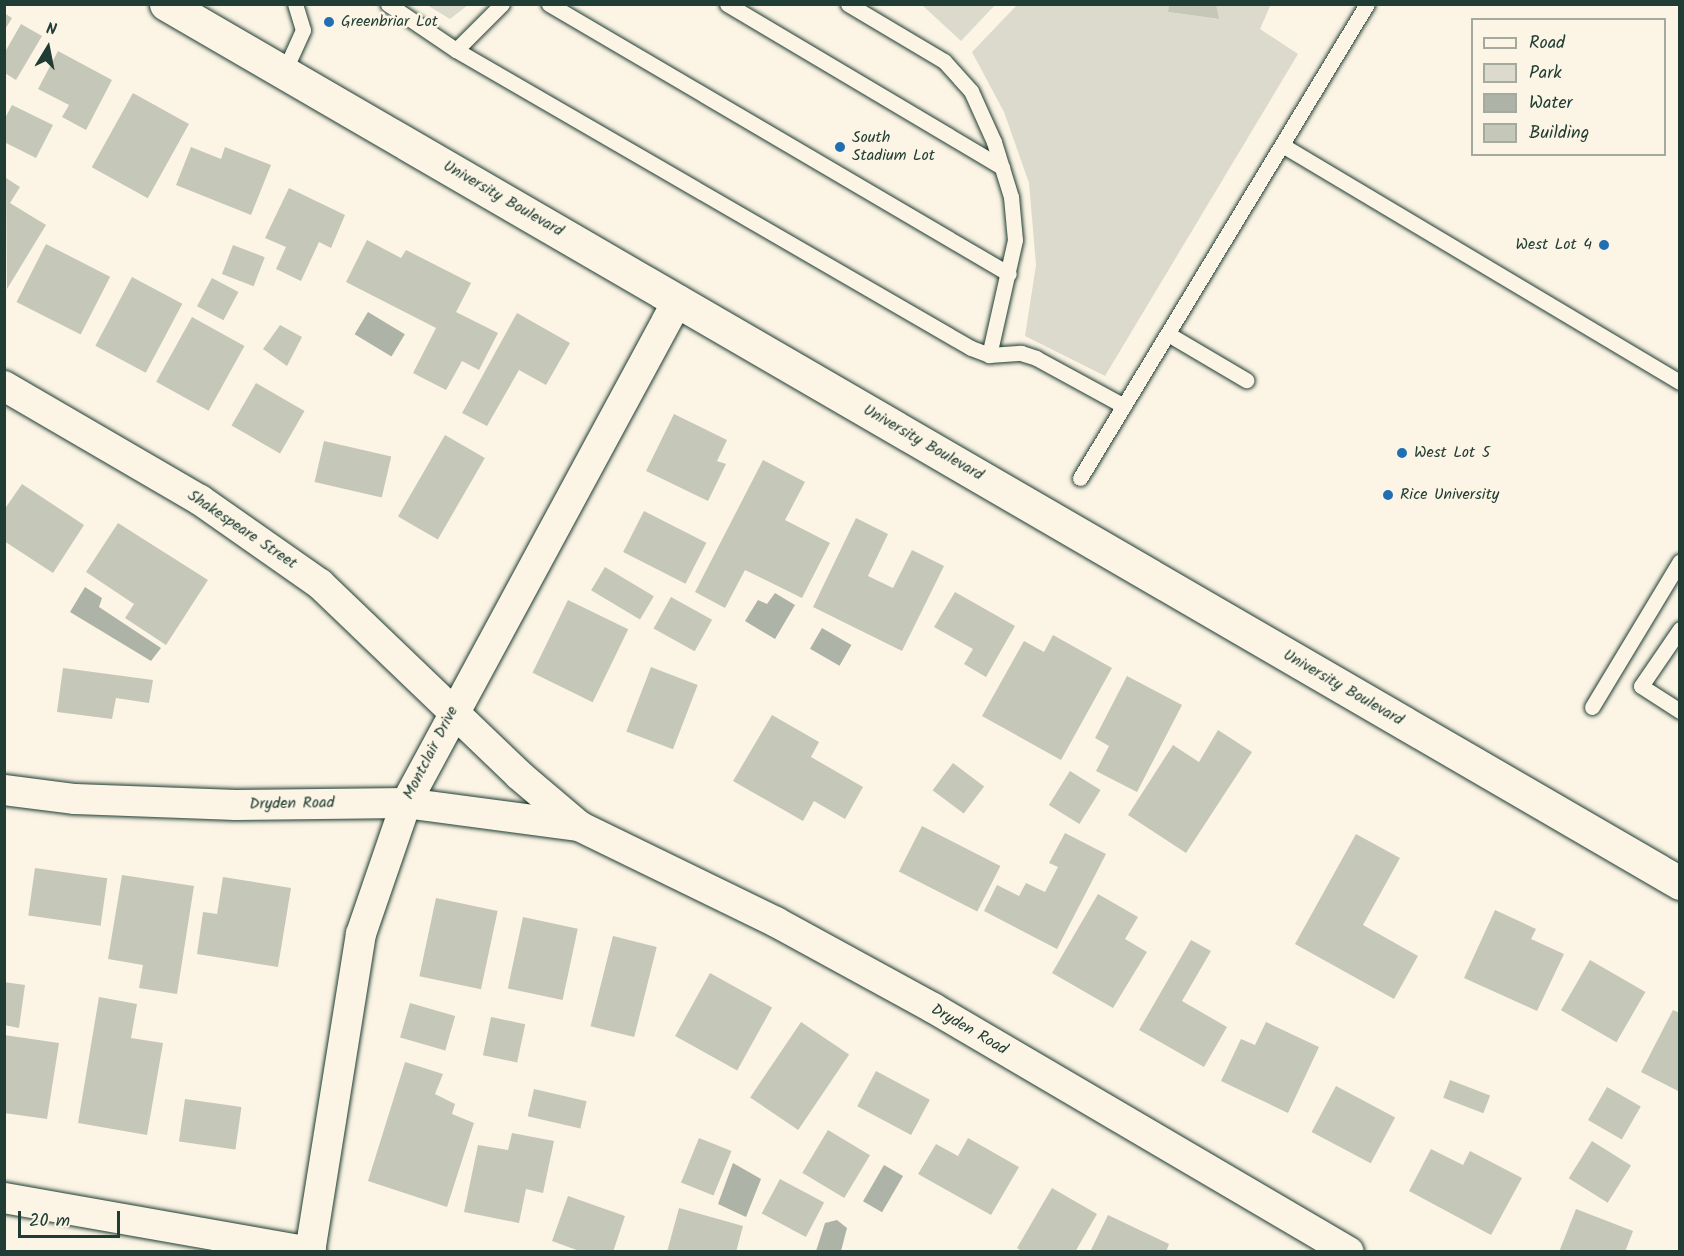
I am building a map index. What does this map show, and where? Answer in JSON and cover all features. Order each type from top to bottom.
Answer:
[{"type":"main road","name":"University Boulevard","points":[[166,4],[1680,884]]},
{"type":"street","name":"Montclair Drive","points":[[310,1251],[361,934],[406,803],[453,709],[678,300]]},
{"type":"street","name":"Shakespeare Street","points":[[4,386],[200,500],[320,584],[453,709]]},
{"type":"street","name":"Dryden Road","points":[[453,709],[519,775],[579,826]]},
{"type":"street","name":"Dryden Road","points":[[4,790],[75,800],[236,805],[406,803],[579,826],[650,857],[786,928],[1349,1251]]},
{"type":"street","points":[[4,1198],[310,1251]]},
{"type":"lane","points":[[284,72],[303,30],[295,4]]},
{"type":"lane","points":[[388,4],[456,50],[971,348],[990,355],[1020,353],[1036,358],[1124,406]]},
{"type":"lane","points":[[456,50],[502,4]]},
{"type":"lane","points":[[549,4],[1009,274]]},
{"type":"lane","points":[[727,4],[1002,167]]},
{"type":"lane","points":[[848,4],[944,61],[971,91],[1002,167],[1011,197],[1015,240],[990,355]]},
{"type":"lane","points":[[1080,478],[1367,4]]},
{"type":"lane","points":[[1282,145],[1680,382]]},
{"type":"lane","points":[[1168,334],[1246,380]]},
{"type":"lane","points":[[1592,707],[1680,561]]},
{"type":"lane","points":[[1680,629],[1641,686],[1680,711]]},
{"type":"green space","points":[[1271,4],[1260,29],[1298,54],[1105,376],[1025,336],[1036,265],[1029,183],[1004,112],[972,52],[1017,5],[1169,5],[1168,12],[1218,19],[1216,5]]},
{"type":"green space","points":[[427,5],[468,5],[450,19]]},
{"type":"green space","points":[[922,5],[995,5],[961,41]]},
{"type":"water","points":[[368,312],[405,334],[391,356],[355,334]]},
{"type":"water","points":[[85,587],[102,598],[99,607],[161,648],[151,661],[70,612]]},
{"type":"water","points":[[775,593],[795,605],[775,639],[745,621],[758,600],[767,604]]},
{"type":"water","points":[[822,628],[851,645],[839,666],[810,649]]},
{"type":"water","points":[[733,1163],[761,1179],[746,1217],[718,1204]]},
{"type":"water","points":[[884,1165],[903,1176],[882,1212],[863,1201]]},
{"type":"water","points":[[837,1220],[847,1228],[841,1251],[816,1251],[825,1223]]},
{"type":"building","points":[[1169,4],[1216,4],[1219,19],[1168,12]]},
{"type":"building","points":[[4,13],[12,18],[4,31]]},
{"type":"building","points":[[21,24],[42,36],[16,80],[5,73],[5,52]]},
{"type":"building","points":[[58,51],[112,80],[86,130],[62,117],[69,105],[38,89]]},
{"type":"building","points":[[133,93],[189,124],[148,198],[92,167]]},
{"type":"building","points":[[12,105],[53,125],[36,158],[4,142],[4,120]]},
{"type":"building","points":[[191,147],[221,159],[225,147],[271,165],[251,215],[176,185]]},
{"type":"building","points":[[6,178],[20,187],[10,203],[46,225],[7,289]]},
{"type":"building","points":[[289,188],[345,215],[331,248],[319,242],[301,281],[276,269],[286,247],[265,238]]},
{"type":"building","points":[[367,240],[401,258],[406,250],[471,283],[456,312],[498,333],[479,370],[462,361],[446,390],[413,373],[436,328],[346,282]]},
{"type":"building","points":[[46,244],[110,277],[81,335],[16,302]]},
{"type":"building","points":[[233,245],[265,257],[254,286],[222,274]]},
{"type":"building","points":[[132,277],[182,304],[146,373],[95,346]]},
{"type":"building","points":[[212,278],[238,292],[223,320],[197,306]]},
{"type":"building","points":[[517,313],[570,343],[546,385],[519,370],[487,426],[462,413]]},
{"type":"building","points":[[192,317],[244,346],[209,411],[156,382]]},
{"type":"building","points":[[280,325],[302,337],[287,366],[263,349]]},
{"type":"building","points":[[256,383],[304,411],[280,453],[232,425]]},
{"type":"building","points":[[674,414],[727,440],[717,461],[726,464],[708,501],[646,471]]},
{"type":"building","points":[[445,435],[485,458],[438,539],[398,516]]},
{"type":"building","points":[[324,441],[391,457],[382,497],[315,482]]},
{"type":"building","points":[[763,460],[805,482],[785,520],[830,543],[802,598],[745,570],[725,608],[695,592]]},
{"type":"building","points":[[22,484],[84,525],[53,573],[4,541],[4,510]]},
{"type":"building","points":[[644,511],[706,543],[685,584],[623,552]]},
{"type":"building","points":[[856,518],[888,534],[868,576],[893,588],[912,550],[944,566],[902,651],[813,607]]},
{"type":"building","points":[[118,523],[208,580],[166,645],[125,618],[134,604],[86,572]]},
{"type":"building","points":[[605,567],[654,596],[640,620],[591,590]]},
{"type":"building","points":[[955,592],[1015,626],[986,677],[964,664],[973,649],[934,627]]},
{"type":"building","points":[[671,597],[712,620],[695,651],[654,628]]},
{"type":"building","points":[[568,600],[628,629],[593,702],[532,673]]},
{"type":"building","points":[[1053,635],[1112,668],[1061,760],[982,716],[1024,641],[1044,652]]},
{"type":"building","points":[[651,667],[698,685],[673,749],[626,731]]},
{"type":"building","points":[[63,668],[153,680],[149,703],[116,698],[112,719],[57,712]]},
{"type":"building","points":[[1127,676],[1182,705],[1137,792],[1096,771],[1109,746],[1095,738]]},
{"type":"building","points":[[772,715],[819,742],[811,757],[863,787],[845,819],[814,801],[803,821],[733,781]]},
{"type":"building","points":[[1218,730],[1252,752],[1186,853],[1128,815],[1173,745],[1199,762]]},
{"type":"building","points":[[953,763],[984,786],[964,814],[933,790]]},
{"type":"building","points":[[1070,771],[1101,790],[1079,824],[1049,805]]},
{"type":"building","points":[[922,826],[1000,866],[977,911],[899,871]]},
{"type":"building","points":[[1065,833],[1106,854],[1057,949],[984,911],[997,885],[1019,896],[1026,883],[1045,892],[1058,867],[1049,863]]},
{"type":"building","points":[[1356,834],[1400,858],[1363,925],[1418,956],[1394,999],[1295,944]]},
{"type":"building","points":[[35,868],[107,878],[101,926],[28,916]]},
{"type":"building","points":[[122,875],[194,886],[177,994],[139,988],[143,965],[108,959]]},
{"type":"building","points":[[223,877],[291,888],[278,967],[197,954],[203,912],[217,914]]},
{"type":"building","points":[[1098,894],[1138,917],[1125,939],[1147,952],[1113,1008],[1052,973]]},
{"type":"building","points":[[436,898],[498,911],[481,989],[419,976]]},
{"type":"building","points":[[1495,910],[1536,929],[1531,939],[1564,954],[1537,1011],[1464,978]]},
{"type":"building","points":[[523,917],[578,929],[563,1000],[508,988]]},
{"type":"building","points":[[613,936],[657,947],[634,1037],[591,1026]]},
{"type":"building","points":[[1191,940],[1211,951],[1182,1001],[1227,1027],[1204,1067],[1139,1030]]},
{"type":"building","points":[[1590,960],[1645,992],[1616,1042],[1561,1010]]},
{"type":"building","points":[[710,973],[772,1007],[737,1070],[675,1036]]},
{"type":"building","points":[[4,982],[25,985],[19,1028],[4,1025]]},
{"type":"building","points":[[99,997],[137,1004],[131,1038],[163,1043],[147,1135],[78,1123]]},
{"type":"building","points":[[410,1003],[455,1016],[445,1051],[400,1038]]},
{"type":"building","points":[[1673,1010],[1680,1013],[1680,1092],[1641,1072]]},
{"type":"building","points":[[491,1017],[525,1024],[517,1062],[483,1055]]},
{"type":"building","points":[[801,1022],[849,1054],[798,1130],[750,1097]]},
{"type":"building","points":[[1266,1022],[1319,1047],[1288,1113],[1221,1081],[1241,1039],[1255,1045]]},
{"type":"building","points":[[4,1035],[59,1043],[47,1119],[4,1113]]},
{"type":"building","points":[[405,1062],[443,1074],[435,1094],[455,1104],[452,1114],[474,1123],[447,1207],[368,1181]]},
{"type":"building","points":[[876,1071],[930,1100],[911,1135],[857,1106]]},
{"type":"building","points":[[1450,1080],[1490,1095],[1483,1113],[1443,1098]]},
{"type":"building","points":[[1336,1086],[1395,1117],[1371,1163],[1312,1132]]},
{"type":"building","points":[[1607,1087],[1641,1106],[1622,1139],[1588,1120]]},
{"type":"building","points":[[534,1089],[587,1101],[580,1128],[528,1116]]},
{"type":"building","points":[[185,1099],[241,1107],[235,1150],[179,1142]]},
{"type":"building","points":[[828,1130],[870,1155],[844,1198],[802,1173]]},
{"type":"building","points":[[512,1133],[554,1141],[543,1193],[526,1189],[519,1223],[464,1212],[478,1145],[508,1150]]},
{"type":"building","points":[[699,1138],[731,1151],[713,1196],[681,1183]]},
{"type":"building","points":[[968,1138],[1019,1167],[991,1215],[918,1174],[936,1144],[958,1156]]},
{"type":"building","points":[[1592,1141],[1631,1165],[1608,1203],[1569,1178]]},
{"type":"building","points":[[1431,1149],[1463,1165],[1470,1151],[1522,1178],[1491,1235],[1409,1191]]},
{"type":"building","points":[[780,1179],[824,1202],[806,1237],[762,1213]]},
{"type":"building","points":[[1052,1188],[1097,1214],[1075,1252],[1023,1252],[1017,1248]]},
{"type":"building","points":[[568,1196],[625,1216],[613,1252],[582,1252],[552,1241]]},
{"type":"building","points":[[679,1208],[743,1226],[736,1252],[667,1252]]},
{"type":"building","points":[[1576,1209],[1633,1231],[1625,1252],[1559,1252]]},
{"type":"building","points":[[1108,1215],[1169,1244],[1166,1252],[1090,1252]]},
{"type":"place","name":"Greenbriar Lot","points":[[329,22]]},
{"type":"place","name":"South Stadium Lot","points":[[840,147]]},
{"type":"place","name":"West Lot 4","points":[[1604,245]]},
{"type":"place","name":"West Lot 5","points":[[1402,453]]},
{"type":"place","name":"Rice University","points":[[1388,495]]}]
